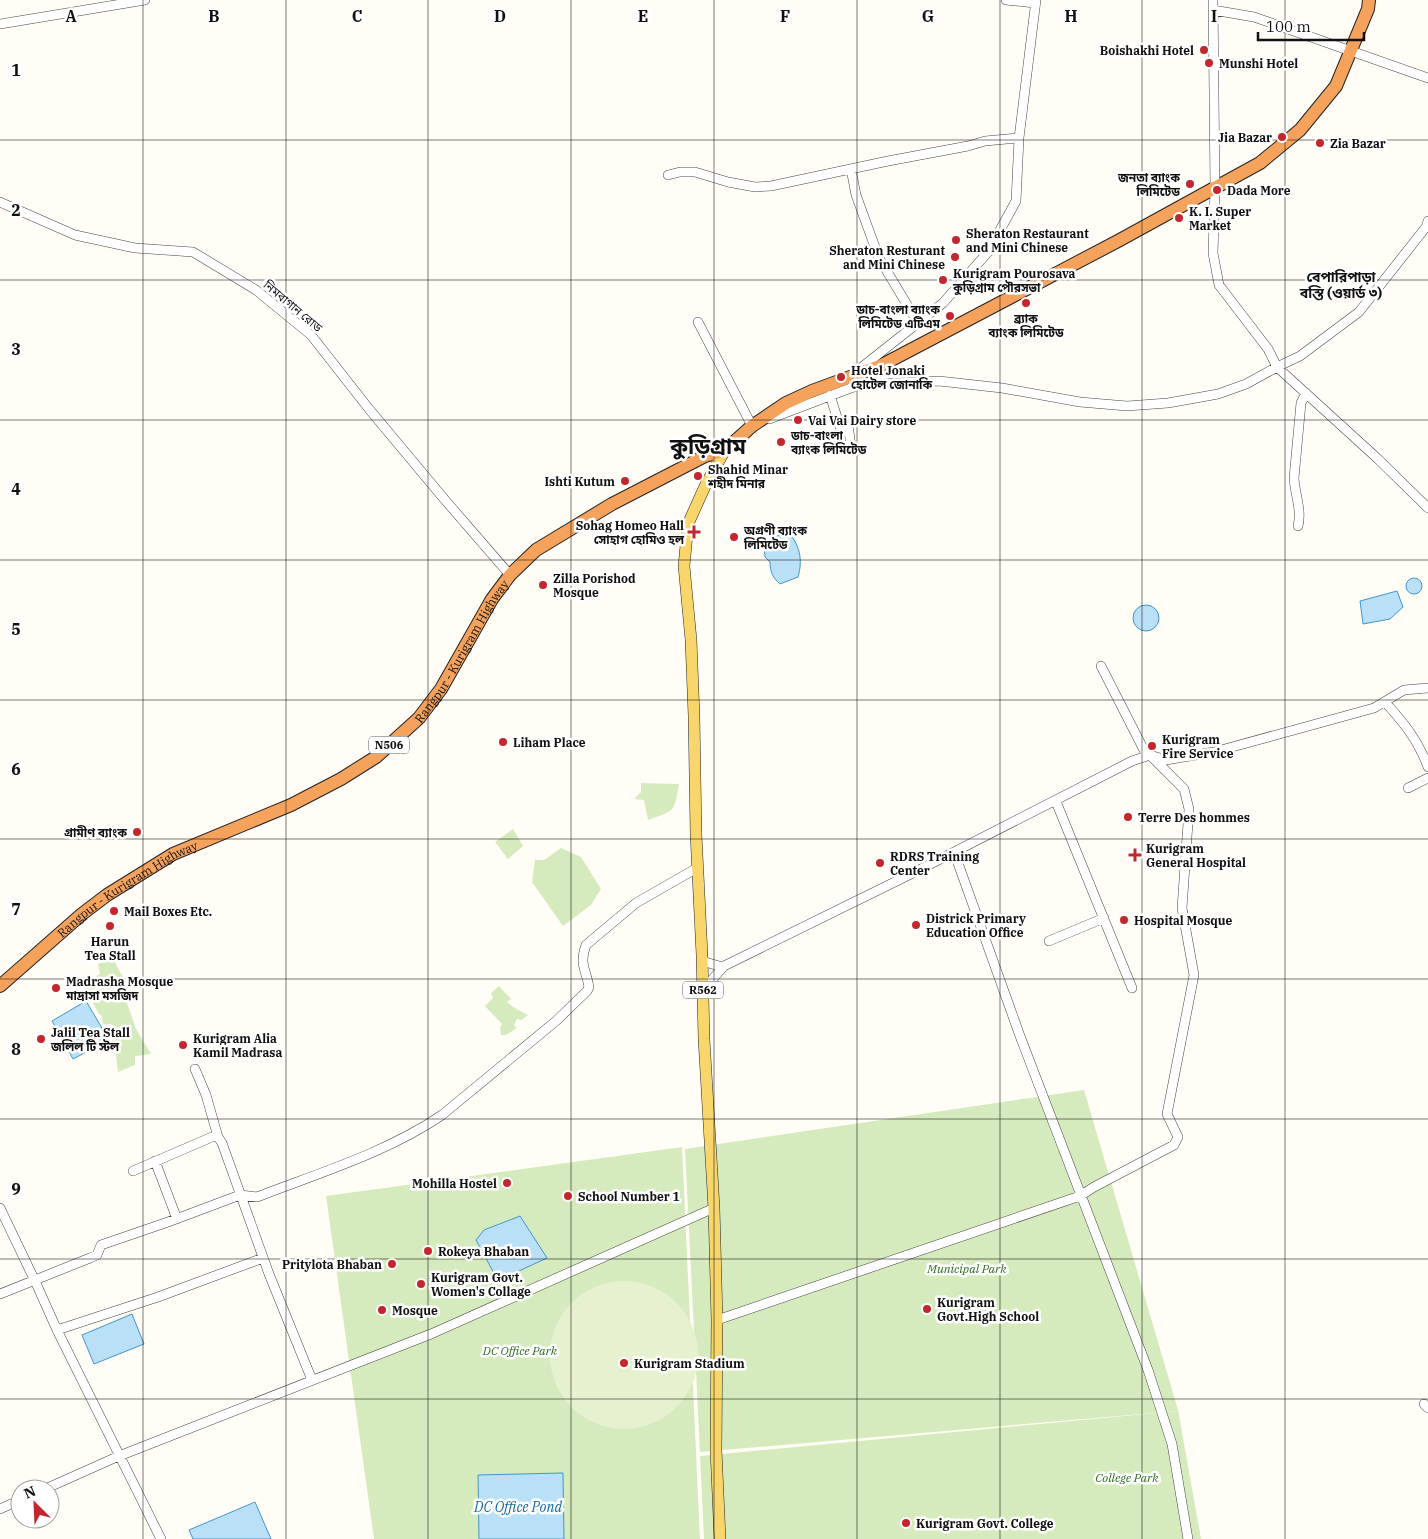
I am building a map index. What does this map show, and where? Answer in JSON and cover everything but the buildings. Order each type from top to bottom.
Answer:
[{"type":"highway","points":[[726,450],[752,426],[786,402],[812,390],[880,366],[1118,241],[1260,163],[1300,130],[1336,86],[1368,10],[1369,0]]},
{"type":"highway","name":"Rangpur - Kurigram Highway","points":[[0,986],[100,900],[173,854],[291,805],[341,779],[376,757],[419,718],[442,689],[492,599],[510,575],[536,550],[612,504],[705,456],[726,450]]},
{"type":"main road","name":"R562","points":[[720,1539],[716,1450],[717,1320],[714,1208],[704,1039],[697,868],[691,640],[684,566],[688,524],[706,484],[726,450]]},
{"type":"street","points":[[0,24],[145,0]]},
{"type":"street","points":[[851,376],[943,303],[988,252],[1016,201],[1019,138],[1036,1],[1006,0]]},
{"type":"street","points":[[1213,0],[1215,188],[1213,254],[1219,284],[1268,349],[1277,366],[1428,508]]},
{"type":"street","points":[[1213,10],[1254,17],[1428,78]]},
{"type":"street","points":[[668,175],[680,172],[695,172],[728,182],[754,187],[771,186],[985,141],[1019,138]]},
{"type":"street","points":[[851,170],[856,195],[879,258],[918,323]]},
{"type":"street","name":"নিমবাগান রোড","points":[[0,202],[75,235],[135,248],[192,252],[256,290],[311,335],[438,493],[510,575]]},
{"type":"street","points":[[698,322],[752,426],[856,386],[939,381],[1002,388],[1080,402],[1127,406],[1168,403],[1218,394],[1246,384],[1277,366],[1300,356],[1359,312],[1426,227],[1428,221]]},
{"type":"street","points":[[1298,526],[1300,509],[1294,478],[1301,402],[1306,393]]},
{"type":"street","points":[[830,395],[840,427],[848,424],[851,447]]},
{"type":"street","points":[[717,1320],[1080,1196],[1094,1186],[1174,1145],[1178,1137],[1166,1114],[1194,975],[1182,908],[1189,809],[1184,789],[1148,755],[1101,666]]},
{"type":"street","points":[[703,990],[724,966],[1132,761],[1148,755],[1166,760],[1214,752],[1374,708],[1404,690],[1428,688]]},
{"type":"street","points":[[1385,702],[1419,745],[1428,766]]},
{"type":"street","points":[[1408,788],[1428,778]]},
{"type":"street","points":[[1054,801],[1057,804],[1132,988]]},
{"type":"street","points":[[954,852],[1020,1036],[1148,1370],[1172,1444],[1188,1539]]},
{"type":"street","points":[[0,1294],[98,1254],[102,1245],[240,1195],[257,1197],[354,1160],[425,1127],[556,1021],[587,991],[589,987],[582,964],[582,954],[586,945],[636,903],[697,868]]},
{"type":"street","points":[[1049,941],[1104,918]]},
{"type":"street","points":[[702,961],[724,966]]},
{"type":"street","points":[[195,1068],[206,1095],[218,1137],[222,1142],[263,1258],[312,1380]]},
{"type":"street","points":[[133,1171],[212,1137],[218,1137]]},
{"type":"street","points":[[158,1160],[177,1218]]},
{"type":"street","points":[[0,1208],[57,1330],[161,1539]]},
{"type":"street","points":[[60,1482],[119,1456],[431,1334],[714,1208]]},
{"type":"street","points":[[57,1330],[158,1297],[263,1258]]},
{"type":"green space","points":[[641,783],[679,784],[672,809],[648,820],[644,800],[634,799],[641,792]]},
{"type":"green space","points":[[513,829],[523,846],[508,859],[495,842]]},
{"type":"green space","points":[[561,848],[581,857],[601,889],[591,905],[563,926],[532,882],[535,860],[544,860]]},
{"type":"green space","points":[[112,957],[126,983],[122,989],[136,1029],[151,1054],[135,1056],[135,1065],[118,1072],[114,1039],[109,1032],[116,1028],[111,1024],[103,1024],[102,1016],[99,1014],[82,983],[100,974],[98,964]]},
{"type":"green space","points":[[499,986],[511,999],[507,1002],[528,1015],[522,1020],[517,1019],[514,1025],[517,1028],[506,1035],[501,1035],[500,1027],[502,1024],[485,1006],[493,998],[491,993]]},
{"type":"green space","name":"Municipal Park","points":[[1084,1090],[1178,1410],[1201,1539],[704,1539],[700,1456],[1177,1411],[700,1452],[685,1149]]},
{"type":"green space","name":"DC Office Park","points":[[682,1147],[700,1539],[374,1539],[326,1196]]},
{"type":"green space","name":"Kurigram Stadium","points":[[624,1281],[639,1282],[652,1286],[677,1302],[693,1327],[697,1340],[697,1370],[693,1383],[677,1408],[652,1424],[639,1428],[624,1429],[609,1428],[596,1424],[571,1408],[555,1383],[551,1370],[550,1355],[551,1340],[555,1327],[571,1302],[596,1286],[609,1282]]},
{"type":"water","points":[[787,531],[798,547],[800,564],[798,577],[780,584],[771,572],[770,562],[765,557],[764,543]]},
{"type":"water","points":[[1414,578],[1420,580],[1422,586],[1420,592],[1414,594],[1408,592],[1406,586],[1408,580]]},
{"type":"water","points":[[1397,591],[1403,607],[1390,619],[1363,624],[1360,601]]},
{"type":"water","points":[[1146,605],[1155,609],[1159,618],[1155,627],[1146,631],[1137,627],[1133,618],[1137,609]]},
{"type":"water","points":[[86,1001],[109,1040],[73,1059],[52,1021]]},
{"type":"water","points":[[520,1216],[547,1258],[506,1277],[496,1277],[476,1240],[484,1230]]},
{"type":"water","points":[[132,1314],[144,1344],[94,1364],[82,1335]]},
{"type":"water","name":"DC Office Pond","points":[[563,1473],[564,1539],[479,1539],[478,1475]]},
{"type":"water","points":[[255,1502],[271,1539],[193,1539],[189,1530]]},
{"type":"place","name":"Boishakhi Hotel","points":[[1204,50]]},
{"type":"place","name":"Munshi Hotel","points":[[1209,63]]},
{"type":"place","name":"Jia Bazar","points":[[1282,137]]},
{"type":"place","name":"Zia Bazar","points":[[1320,143]]},
{"type":"place","name":"জনতা ব্যাংক লিমিটেড","points":[[1190,184]]},
{"type":"place","name":"Dada More","points":[[1217,190]]},
{"type":"place","name":"K. I. Super Market","points":[[1179,218]]},
{"type":"place","name":"Sheraton Restaurant and Mini Chinese","points":[[956,240]]},
{"type":"place","name":"Sheraton Resturant and Mini Chinese","points":[[955,257]]},
{"type":"place","name":"Kurigram Pourosava কুড়িগ্রাম পৌরসভা","points":[[943,280]]},
{"type":"place","name":"ব্র্যাক ব্যাংক লিমিটেড","points":[[1026,303]]},
{"type":"place","name":"ডাচ-বাংলা ব্যাংক লিমিটেড এটিএম","points":[[950,316]]},
{"type":"place","name":"Hotel Jonaki হোটেল জোনাকি","points":[[841,377]]},
{"type":"place","name":"Vai Vai Dairy store","points":[[798,420]]},
{"type":"place","name":"ডাচ-বাংলা ব্যাংক লিমিটেড","points":[[781,442]]},
{"type":"place","name":"Shahid Minar শহীদ মিনার","points":[[698,476]]},
{"type":"place","name":"Ishti Kutum","points":[[625,481]]},
{"type":"place","name":"Sohag Homeo Hall সোহাগ হোমিও হল","points":[[694,532]]},
{"type":"place","name":"অগ্রণী ব্যাংক লিমিটেড","points":[[734,537]]},
{"type":"place","name":"Zilla Porishod Mosque","points":[[543,585]]},
{"type":"place","name":"Liham Place","points":[[503,742]]},
{"type":"place","name":"Kurigram Fire Service","points":[[1152,746]]},
{"type":"place","name":"Terre Des hommes","points":[[1128,817]]},
{"type":"place","name":"গ্রামীণ ব্যাংক","points":[[137,832]]},
{"type":"place","name":"Kurigram General Hospital","points":[[1135,855]]},
{"type":"place","name":"RDRS Training Center","points":[[880,863]]},
{"type":"place","name":"Mail Boxes Etc.","points":[[114,911]]},
{"type":"place","name":"Hospital Mosque","points":[[1124,920]]},
{"type":"place","name":"Districk Primary Education Office","points":[[916,925]]},
{"type":"place","name":"Harun Tea Stall","points":[[110,926]]},
{"type":"place","name":"Madrasha Mosque মাদ্রাসা মসজিদ","points":[[56,988]]},
{"type":"place","name":"Jalil Tea Stall জলিল টি স্টল","points":[[41,1039]]},
{"type":"place","name":"Kurigram Alia Kamil Madrasa","points":[[183,1045]]},
{"type":"place","name":"Mohilla Hostel","points":[[507,1183]]},
{"type":"place","name":"School Number 1","points":[[568,1196]]},
{"type":"place","name":"Rokeya Bhaban","points":[[428,1251]]},
{"type":"place","name":"Pritylota Bhaban","points":[[392,1264]]},
{"type":"place","name":"Kurigram Govt. Women's Collage","points":[[421,1284]]},
{"type":"place","name":"Kurigram Govt.High School","points":[[927,1309]]},
{"type":"place","name":"Mosque","points":[[382,1310]]},
{"type":"place","name":"Kurigram Stadium","points":[[624,1363]]},
{"type":"place","name":"Kurigram Govt. College","points":[[906,1523]]},
{"type":"district","name":"বেপারিপাড়া বস্তি (ওয়ার্ড ৩)","points":[[1341,286]]},
{"type":"district","name":"কুড়িগ্রাম","points":[[708,445]]},
{"type":"park label","name":"College Park","points":[[1127,1477]]}]
